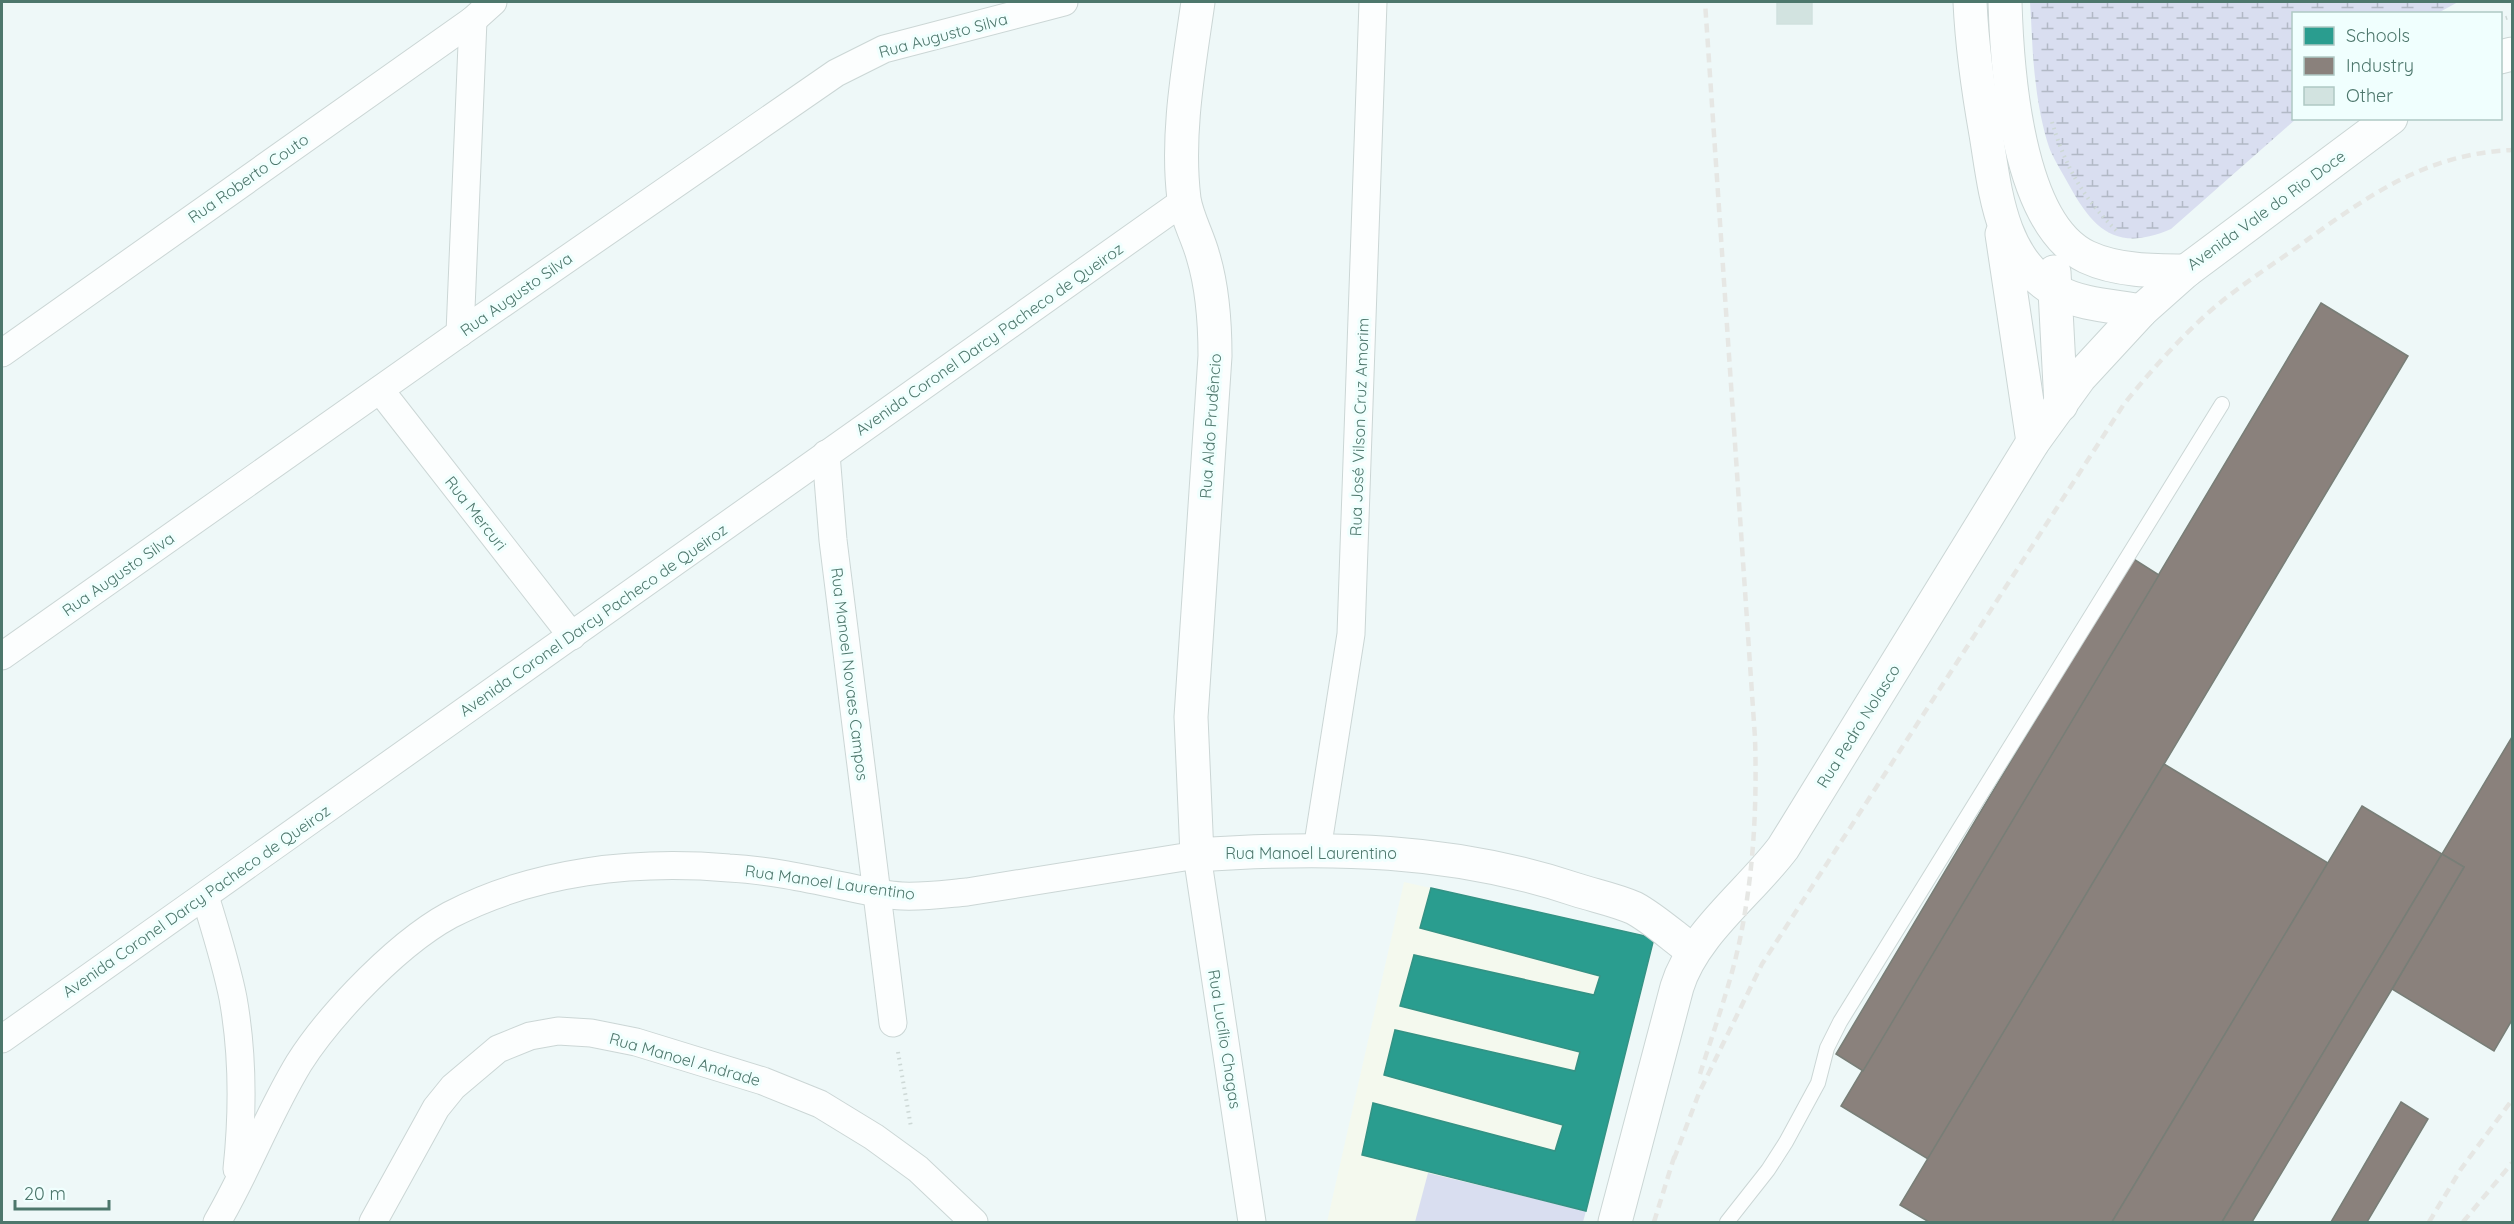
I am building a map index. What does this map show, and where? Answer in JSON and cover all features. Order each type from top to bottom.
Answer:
[{"type":"street","name":"Rua Roberto Couto","points":[[2,352],[473,20],[493,2]]},
{"type":"street","name":"Rua Augusto Silva","points":[[2,657],[460,333],[836,73],[884,49],[1064,2]]},
{"type":"street","name":"Rua Aldo Prudêncio","points":[[1197,855],[1191,717],[1215,356],[1215,318],[1203,254],[1184,201],[1180,153],[1198,2]]},
{"type":"street","name":"Rua José Vilson Cruz Amorim","points":[[1317,850],[1342,701],[1351,623],[1373,2]]},
{"type":"street","points":[[1970,2],[1972,49],[2033,442]]},
{"type":"street","name":"Avenida Vale do Rio Doce","points":[[2005,2],[2008,64],[2021,152],[2051,225],[2068,245],[2103,264],[2186,271],[2388,120]]},
{"type":"street","points":[[460,333],[473,20]]},
{"type":"street","points":[[1996,200],[2003,222],[2017,250],[2036,275],[2055,291],[2082,300],[2141,310]]},
{"type":"street","name":"Avenida Coronel Darcy Pacheco de Queiroz","points":[[2,1039],[1184,201]]},
{"type":"street","points":[[2051,225],[2061,405]]},
{"type":"street","name":"Rua Pedro Nolasco","points":[[1616,1222],[1681,972],[1693,951],[1784,848],[2033,442],[2080,377],[2141,310],[2186,271]]},
{"type":"street","name":"Rua Mercuri","points":[[380,390],[572,636]]},
{"type":"street","name":"Rua Manoel Novaes Campos","points":[[826,454],[833,540],[893,1023]]},
{"type":"street","name":"Rua Manoel Laurentino","points":[[220,1216],[275,1105],[300,1061],[333,1016],[403,948],[448,916],[523,885],[601,870],[647,865],[728,867],[901,896],[930,896],[1197,855],[1317,850],[1403,853],[1494,866],[1551,881],[1635,909],[1693,951]]},
{"type":"street","name":"Rua Lucílio Chagas","points":[[1197,855],[1252,1222]]},
{"type":"street","points":[[205,896],[233,999],[240,1066],[242,1122],[236,1175],[220,1216]]},
{"type":"street","name":"Rua Manoel Andrade","points":[[373,1222],[436,1108],[453,1087],[498,1049],[530,1036],[558,1031],[591,1033],[636,1042],[763,1081],[820,1104],[874,1137],[918,1169],[974,1222]]},
{"type":"lane","points":[[1727,1222],[1768,1170],[1786,1142],[1818,1083],[1827,1048],[1840,1022],[2222,404]]},
{"type":"path","points":[[2050,115],[2061,154],[2092,205],[2122,234]]},
{"type":"path","points":[[893,1023],[918,1169]]},
{"type":"shaded area","points":[[1404,882],[1654,938],[1583,1222],[1327,1222]]},
{"type":"green space","points":[[2030,2],[2458,2],[2440,12],[2292,12],[2292,120],[2295,120],[2171,229],[2152,236],[2122,237],[2110,233],[2088,215],[2078,201],[2051,152],[2040,110]]},
{"type":"green space","points":[[1428,1173],[1586,1211],[1583,1222],[1415,1222]]},
{"type":"building: Schools","points":[[1431,888],[1654,938],[1586,1211],[1362,1155],[1373,1103],[1555,1151],[1563,1125],[1384,1075],[1395,1030],[1575,1071],[1580,1052],[1400,1006],[1414,955],[1594,995],[1600,976],[1420,928]]},
{"type":"building: Industry","points":[[2321,303],[2408,356],[1928,1159],[1841,1106]]},
{"type":"building: Industry","points":[[2132,558],[2159,575],[1863,1071],[1836,1054]]},
{"type":"building: Industry","points":[[2512,737],[2512,1020],[2494,1051],[2392,989],[2464,867],[2442,854]]},
{"type":"building: Industry","points":[[2164,764],[2328,863],[2112,1222],[1929,1222],[1900,1205]]},
{"type":"building: Industry","points":[[2362,806],[2442,854],[2222,1222],[2112,1222]]},
{"type":"building: Industry","points":[[2442,854],[2464,867],[2392,989],[2252,1222],[2222,1222]]},
{"type":"building: Industry","points":[[2401,1102],[2428,1119],[2367,1222],[2331,1222]]},
{"type":"building: Other","points":[[1777,2],[1812,2],[1812,24],[1777,24]]},
{"type":"railway","points":[[1700,1074],[1729,984],[1742,929],[1752,858],[1756,786],[1755,738],[1705,2]]},
{"type":"railway","points":[[1674,1159],[1699,1093],[1762,964],[2124,404],[2175,346],[2218,304],[2346,212],[2396,182],[2423,170],[2450,160],[2480,153],[2512,150]]},
{"type":"railway","points":[[2429,1222],[2461,1169],[2512,1100]]},
{"type":"railway","points":[[1654,1222],[1676,1151]]},
{"type":"railway","points":[[2463,1222],[2512,1163]]}]
